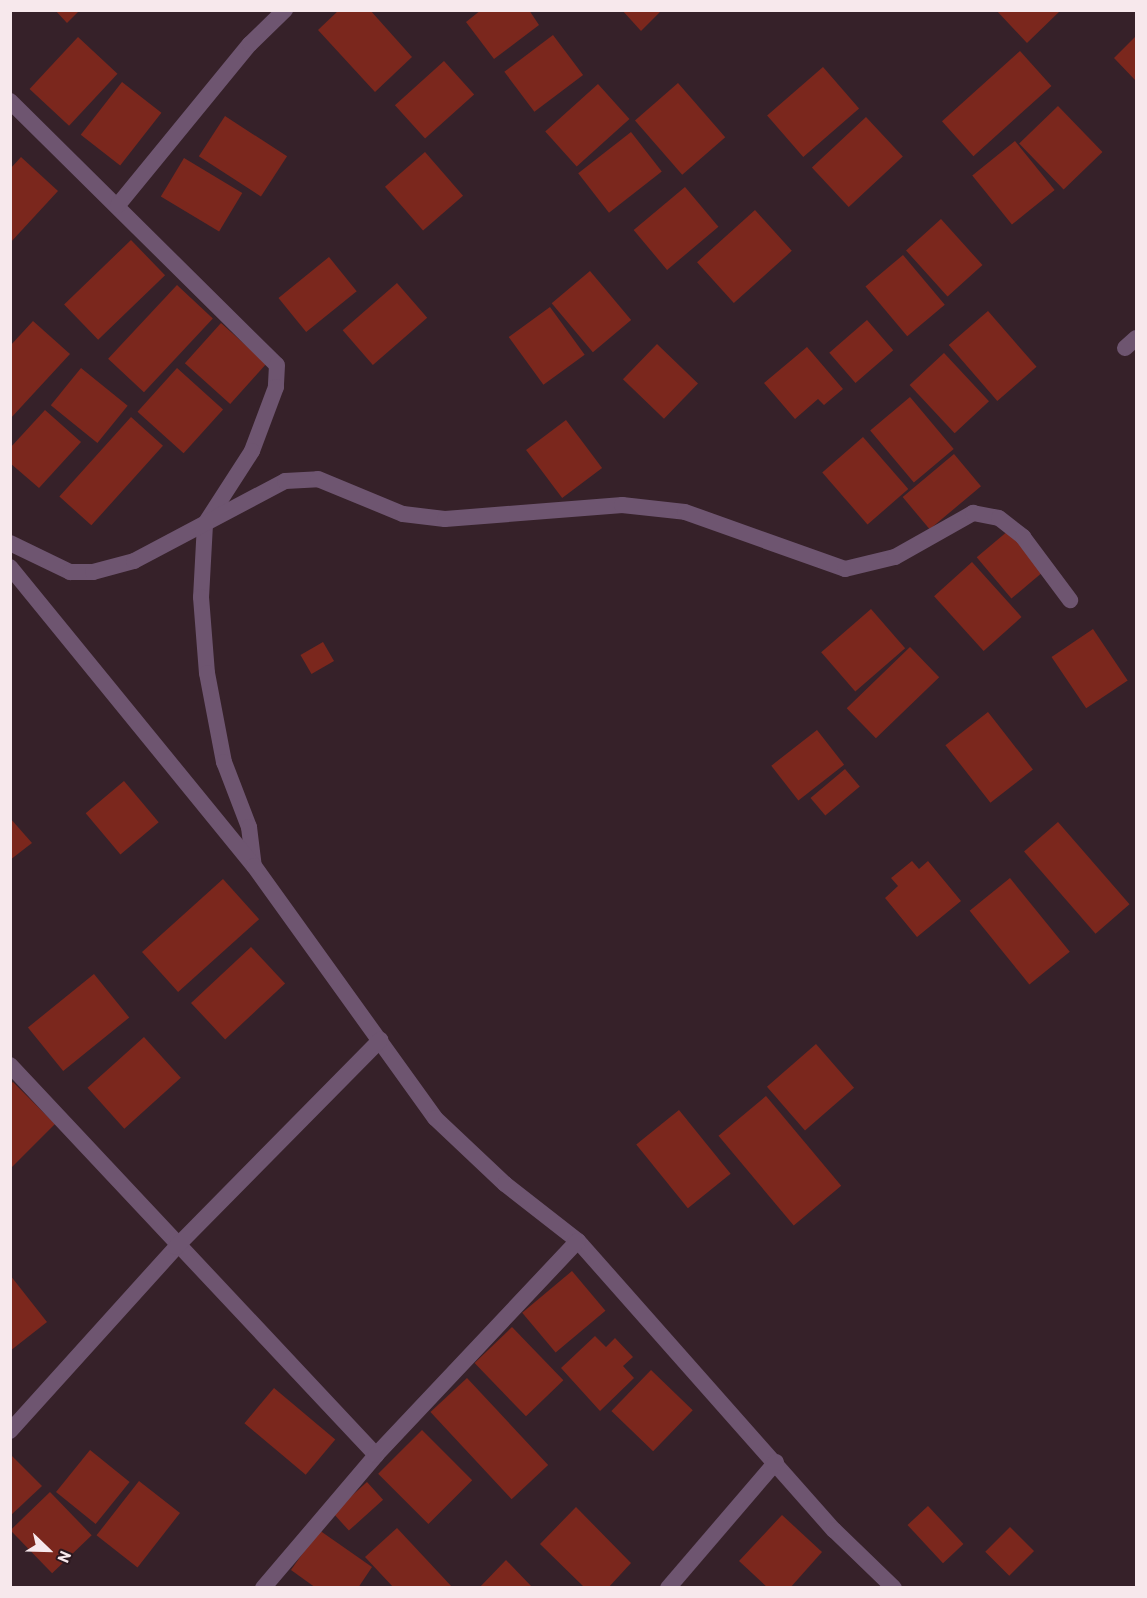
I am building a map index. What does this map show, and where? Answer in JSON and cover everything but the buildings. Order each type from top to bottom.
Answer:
[{"type":"street","points":[[118,205],[250,44],[285,10]]},
{"type":"street","points":[[10,102],[118,205],[277,365],[276,387],[252,451],[204,524],[201,597],[207,673],[224,762],[249,827],[254,866]]},
{"type":"street","points":[[10,543],[70,572],[93,572],[134,561],[285,481],[318,479],[403,514],[445,519],[622,505],[685,512],[845,569],[895,557],[973,513],[999,518],[1023,537],[1070,600]]},
{"type":"street","points":[[10,567],[254,866],[435,1118],[505,1185],[578,1241],[834,1530],[894,1587]]},
{"type":"street","points":[[10,1431],[176,1247],[380,1040]]},
{"type":"street","points":[[10,1065],[176,1247],[376,1455]]},
{"type":"street","points":[[263,1587],[376,1455],[578,1241]]},
{"type":"street","points":[[668,1587],[776,1462]]}]
